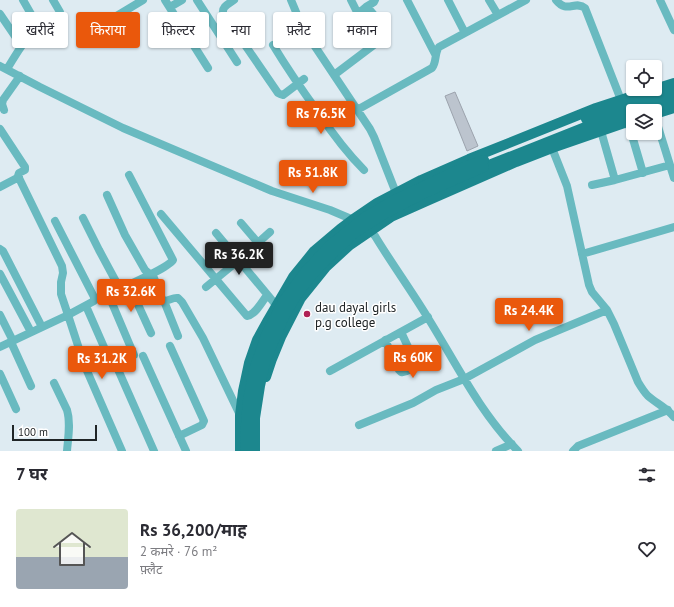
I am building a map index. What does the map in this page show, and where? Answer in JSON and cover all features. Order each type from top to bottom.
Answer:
[{"type":"main road","points":[[662,87],[674,83]]},
{"type":"main road","points":[[255,451],[255,418],[260,386],[266,359],[284,317],[296,296],[312,275],[356,232],[386,213],[537,136],[674,91]]},
{"type":"main road","points":[[240,451],[240,415],[243,391],[249,363],[257,340],[293,277],[314,251],[340,229],[377,203],[421,180],[596,108],[633,96]]},
{"type":"main road","points":[[657,104],[674,99]]},
{"type":"main road","points":[[662,112],[674,108]]},
{"type":"main road","points":[[246,451],[245,435],[248,400],[254,370],[265,338],[284,300],[304,272],[329,246],[365,217],[394,200],[464,168],[484,164],[626,114]]},
{"type":"main road","points":[[259,451],[260,414],[264,386],[272,359],[281,337],[301,298],[326,267],[350,244],[391,217],[427,201],[516,162],[626,122]]},
{"type":"street","points":[[23,0],[30,12]]},
{"type":"street","points":[[53,0],[60,12]]},
{"type":"street","points":[[123,12],[143,0]]},
{"type":"street","points":[[165,0],[208,68]]},
{"type":"street","points":[[170,7],[182,0]]},
{"type":"street","points":[[196,0],[237,62]]},
{"type":"street","points":[[234,0],[224,8],[223,13],[278,93],[284,95],[301,82]]},
{"type":"street","points":[[291,0],[301,24],[308,36],[374,137],[396,193]]},
{"type":"street","points":[[351,0],[358,12],[375,0]]},
{"type":"street","points":[[407,0],[435,54]]},
{"type":"street","points":[[448,0],[465,33]]},
{"type":"street","points":[[489,0],[498,15]]},
{"type":"street","points":[[357,110],[432,68],[434,65],[435,54],[439,47],[526,0]]},
{"type":"street","points":[[556,0],[562,5],[578,2],[582,3],[621,100]]},
{"type":"street","points":[[660,0],[674,30]]},
{"type":"street","points":[[334,75],[385,36],[386,29],[366,7]]},
{"type":"street","points":[[0,14],[12,32]]},
{"type":"street","points":[[19,48],[3,68],[40,88],[130,131],[272,191],[330,210],[365,226],[375,236],[428,317],[484,410],[518,451]]},
{"type":"street","points":[[275,48],[301,82],[337,139],[351,157],[364,170]]},
{"type":"street","points":[[4,110],[2,104],[3,100],[20,76]]},
{"type":"street","points":[[0,129],[25,167],[25,170],[19,174],[19,177],[0,187]]},
{"type":"street","points":[[601,131],[615,180]]},
{"type":"street","points":[[662,138],[674,178]]},
{"type":"street","points":[[635,140],[643,173]]},
{"type":"street","points":[[552,148],[567,186],[589,285],[592,292],[607,310],[638,382],[647,395],[668,410],[674,417]]},
{"type":"street","points":[[592,185],[670,165]]},
{"type":"street","points":[[129,175],[173,260],[170,264],[150,275],[120,288],[111,293],[109,296],[134,355]]},
{"type":"street","points":[[19,177],[62,266],[62,294],[68,315],[84,364],[122,451]]},
{"type":"street","points":[[108,195],[125,235],[144,270],[154,278],[178,336]]},
{"type":"street","points":[[161,214],[247,316],[252,314],[267,295]]},
{"type":"street","points":[[83,218],[120,288]]},
{"type":"street","points":[[0,347],[93,303],[95,299],[55,221]]},
{"type":"street","points":[[241,223],[258,243]]},
{"type":"street","points":[[582,254],[674,227]]},
{"type":"street","points":[[206,287],[270,232]]},
{"type":"street","points":[[216,233],[276,305]]},
{"type":"street","points":[[0,249],[3,251],[42,327]]},
{"type":"street","points":[[63,269],[76,262]]},
{"type":"street","points":[[0,274],[30,332]]},
{"type":"street","points":[[129,284],[152,333]]},
{"type":"street","points":[[164,301],[175,298],[180,300],[203,338],[240,415]]},
{"type":"street","points":[[86,306],[154,451]]},
{"type":"street","points":[[359,425],[464,379],[535,340],[607,310]]},
{"type":"street","points":[[0,315],[31,386]]},
{"type":"street","points":[[330,371],[428,317]]},
{"type":"street","points":[[385,340],[399,370],[401,372],[405,372],[414,367],[416,364],[401,332]]},
{"type":"street","points":[[170,346],[204,421],[202,425],[179,436]]},
{"type":"street","points":[[143,356],[186,451]]},
{"type":"street","points":[[0,374],[16,409]]},
{"type":"street","points":[[54,383],[67,410],[69,419],[67,451]]},
{"type":"street","points":[[573,451],[578,446],[668,410]]},
{"type":"street","points":[[496,451],[512,444]]},
{"type":"building","points":[[455,92],[478,146],[467,151],[445,96]]},
{"type":"place","name":"dau dayal girls p.g college","points":[[307,314]]}]
